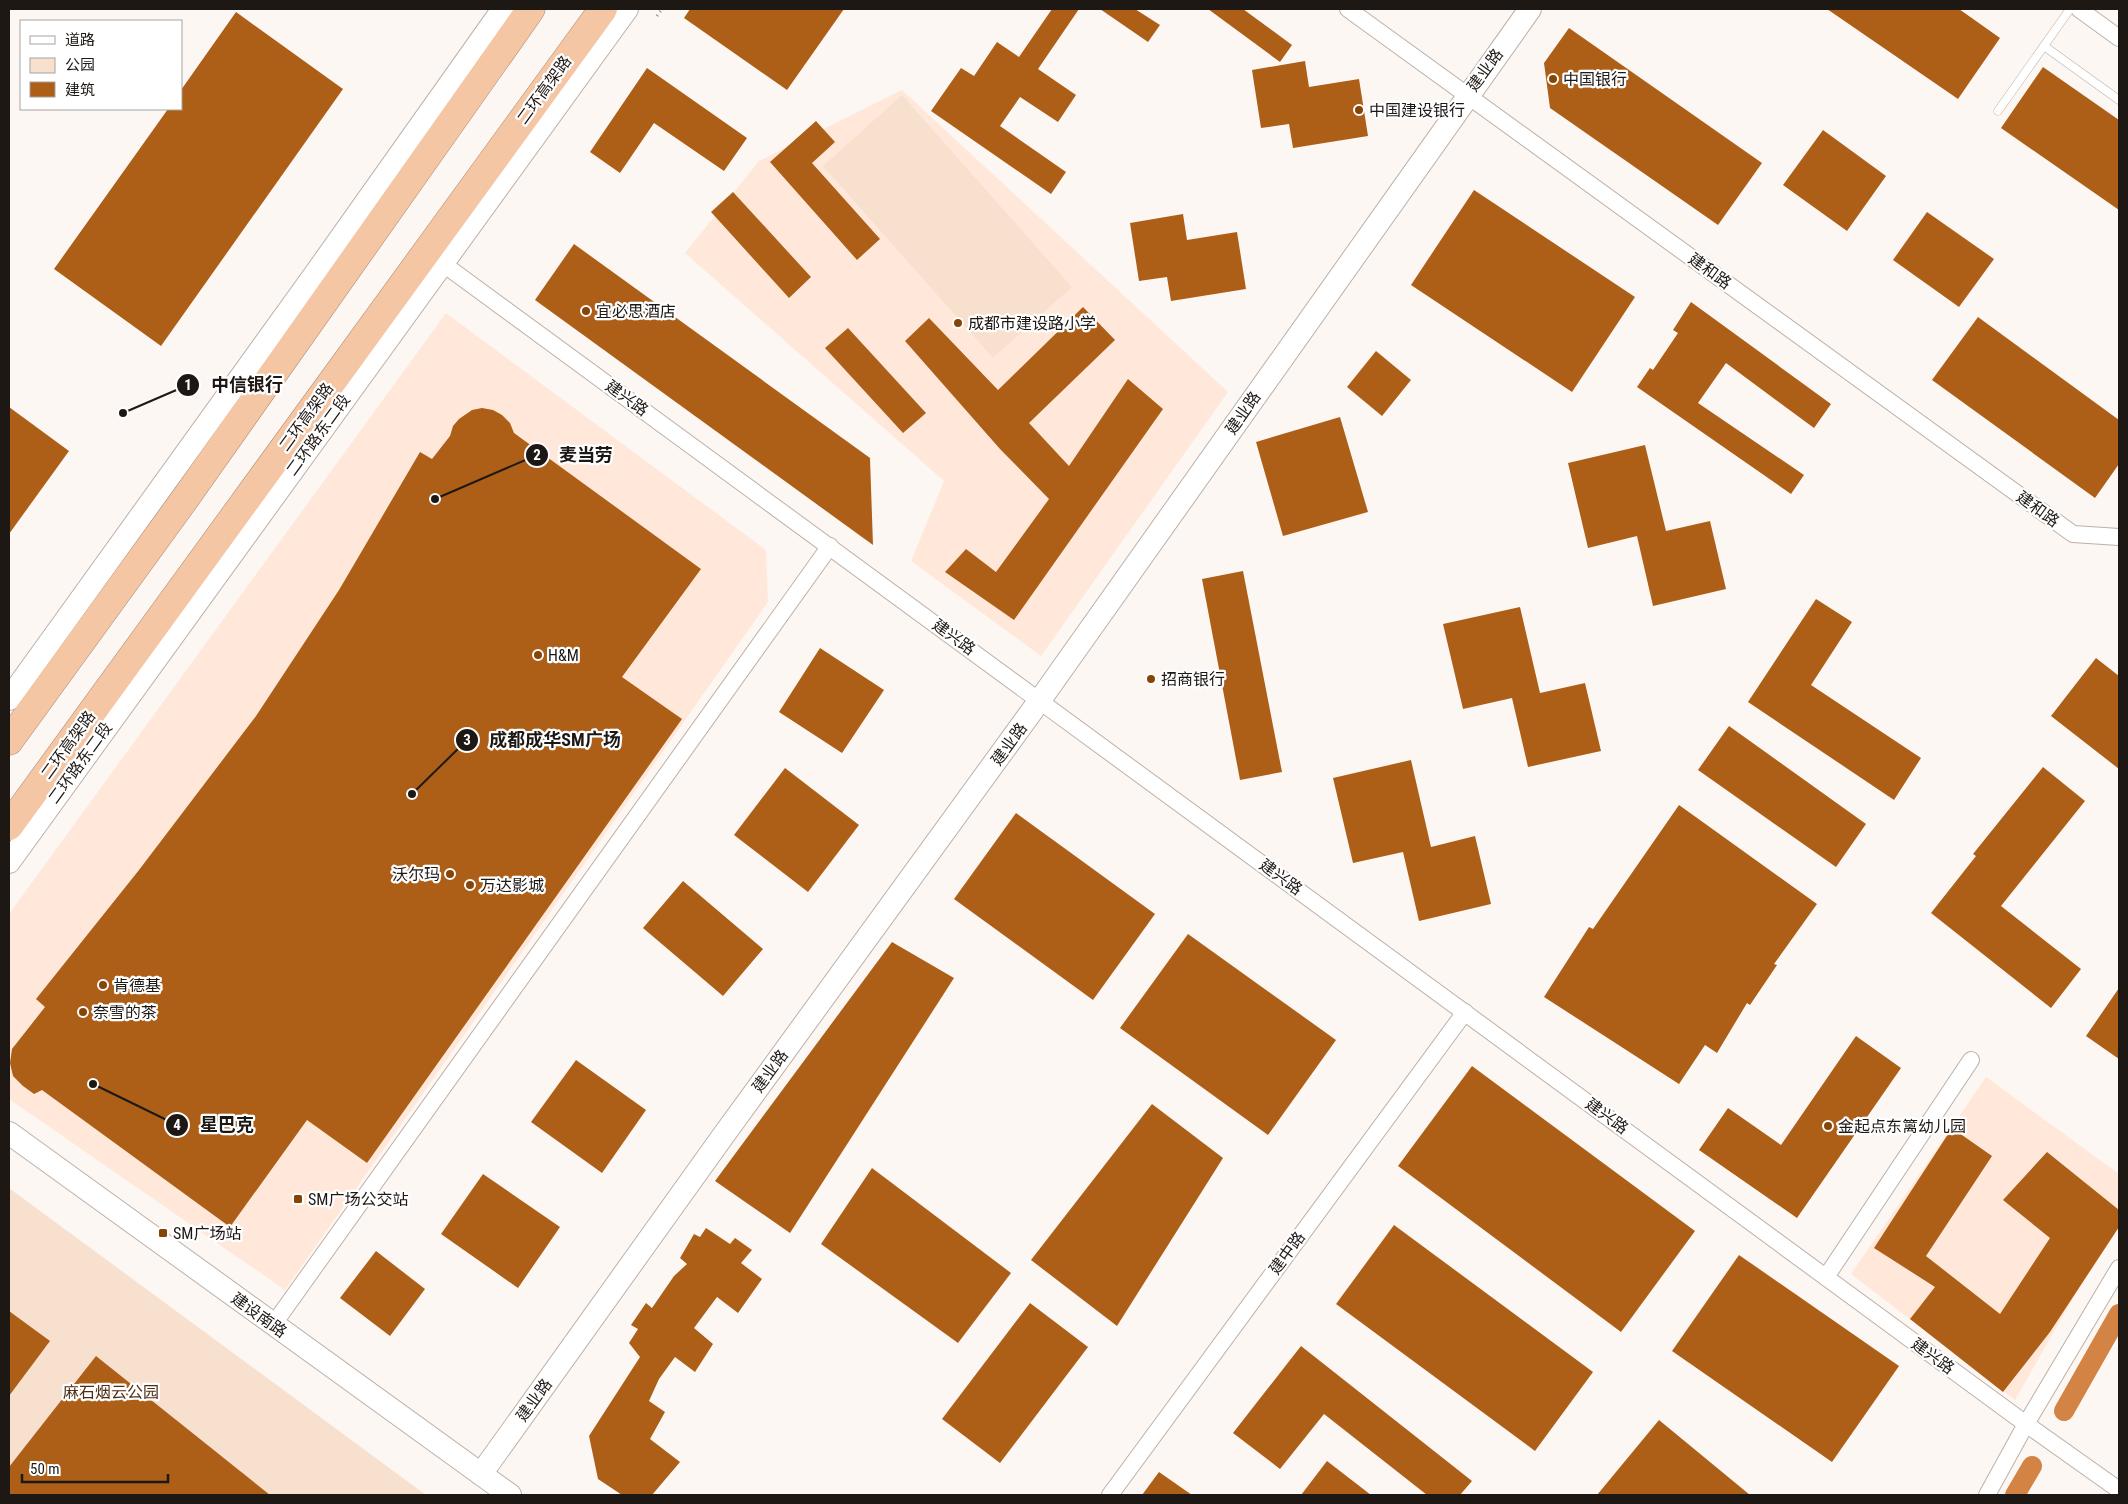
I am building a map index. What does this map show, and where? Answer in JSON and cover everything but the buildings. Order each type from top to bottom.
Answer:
[{"type":"highway","points":[[9,741],[182,503],[531,9]]},
{"type":"highway","name":"二环高架路","points":[[9,826],[603,9]]},
{"type":"street","points":[[9,699],[503,9]]},
{"type":"street","name":"二环路东二段","points":[[9,862],[627,9]]},
{"type":"street","name":"建和路","points":[[1348,9],[2073,534],[2119,537]]},
{"type":"street","name":"建业路","points":[[481,1474],[728,1128],[1040,700],[1530,9]]},
{"type":"street","points":[[2079,9],[2119,38]]},
{"type":"street","name":"建兴路","points":[[442,263],[2026,1424],[2119,1490]]},
{"type":"street","points":[[273,1325],[830,546]]},
{"type":"street","name":"建中路","points":[[1110,1495],[1465,1012]]},
{"type":"street","points":[[1826,1277],[1971,1060]]},
{"type":"street","name":"建设南路","points":[[9,1133],[510,1495]]},
{"type":"street","points":[[1987,1495],[2026,1424],[2119,1268]]},
{"type":"lane","points":[[1998,111],[2070,9]]},
{"type":"lane","points":[[2044,46],[2119,100]]},
{"type":"path","points":[[657,16],[662,9]]},
{"type":"shaded area","name":"成都市建设路小学","points":[[902,90],[1228,392],[1041,656],[911,561],[944,481],[685,253],[759,161]]},
{"type":"shaded area","points":[[446,313],[766,550],[768,602],[285,1290],[9,1099],[9,914]]},
{"type":"shaded area","points":[[1986,1077],[2119,1174],[2119,1218],[2015,1400],[1851,1274]]},
{"type":"green space","points":[[902,95],[1072,287],[993,358],[823,166]]},
{"type":"green space","name":"麻石烟云公园","points":[[9,1188],[426,1495],[9,1495]]},
{"type":"waterway","points":[[2064,1411],[2119,1314]]},
{"type":"waterway","points":[[2015,1495],[2032,1466]]},
{"type":"place","name":"中国银行","points":[[1553,79]]},
{"type":"place","name":"中国建设银行","points":[[1359,110]]},
{"type":"place","name":"宜必思酒店","points":[[586,311]]},
{"type":"place","name":"成都市建设路小学","points":[[958,323]]},
{"type":"place","name":"中信银行","points":[[123,413]]},
{"type":"place","name":"麦当劳","points":[[435,499]]},
{"type":"place","name":"H&M","points":[[538,655]]},
{"type":"place","name":"招商银行","points":[[1151,679]]},
{"type":"place","name":"成都成华SM广场","points":[[412,794]]},
{"type":"place","name":"沃尔玛","points":[[450,874]]},
{"type":"place","name":"万达影城","points":[[470,885]]},
{"type":"place","name":"肯德基","points":[[103,985]]},
{"type":"place","name":"奈雪的茶","points":[[83,1012]]},
{"type":"place","name":"星巴克","points":[[93,1084]]},
{"type":"place","name":"金起点东篱幼儿园","points":[[1828,1126]]},
{"type":"place","name":"SM广场公交站","points":[[298,1199]]},
{"type":"place","name":"SM广场站","points":[[163,1233]]}]
